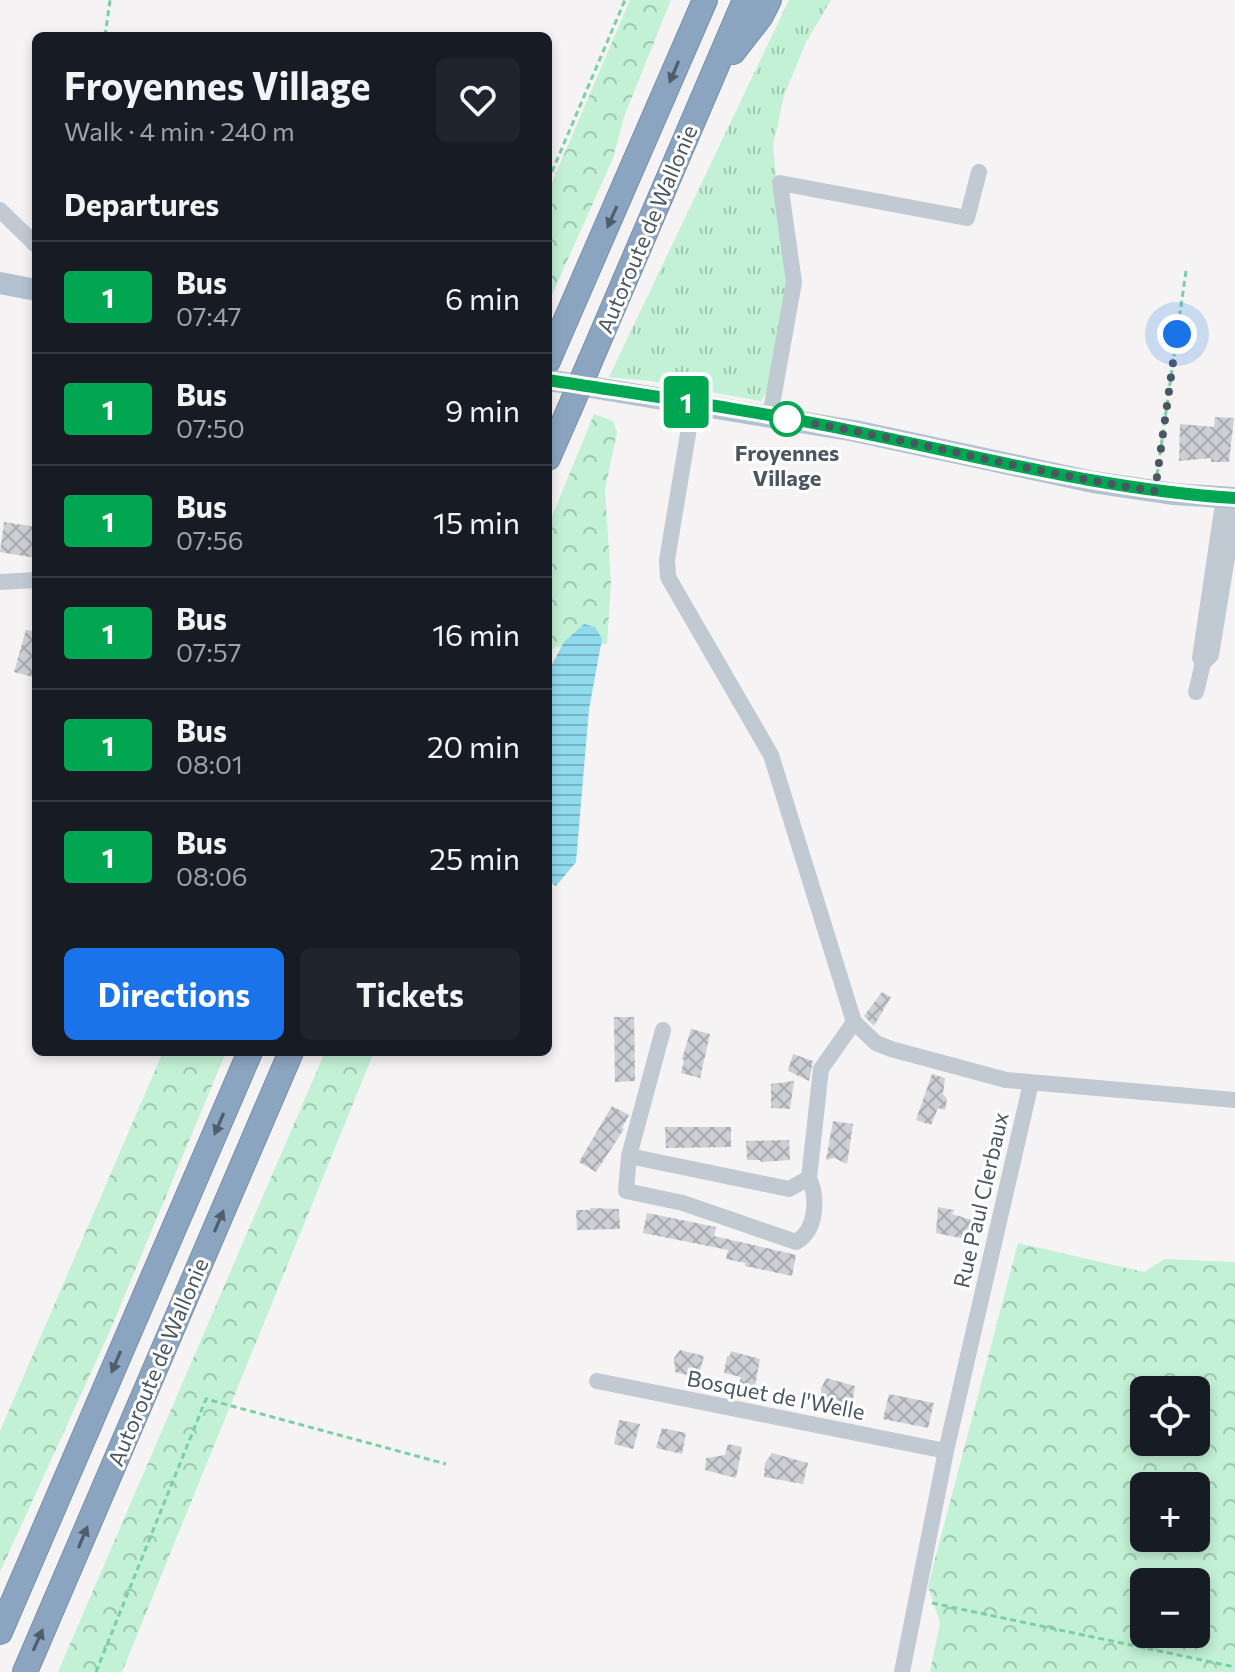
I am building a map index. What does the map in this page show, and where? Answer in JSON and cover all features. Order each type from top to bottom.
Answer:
[{"type":"highway","name":"Autoroute de Wallonie","points":[[552,352],[705,0]]},
{"type":"highway","name":"Autoroute de Wallonie","points":[[552,449],[745,0]]},
{"type":"highway","points":[[712,79],[761,16],[769,0]]},
{"type":"highway","name":"Autoroute de Wallonie","points":[[0,1632],[248,1056]]},
{"type":"highway","name":"Autoroute de Wallonie","points":[[25,1672],[289,1056]]},
{"type":"main road","points":[[0,283],[32,289]]},
{"type":"main road","points":[[552,381],[855,431],[1054,475],[1231,501]]},
{"type":"street","points":[[770,416],[794,282],[780,183],[967,218],[979,172]]},
{"type":"street","points":[[0,210],[32,241]]},
{"type":"street","points":[[693,404],[667,560],[668,577],[771,755],[854,1022],[876,1043],[966,1070],[1031,1083],[1235,1100]]},
{"type":"street","points":[[1196,692],[1231,501]]},
{"type":"street","points":[[0,582],[32,580]]},
{"type":"street","points":[[663,1030],[629,1156],[626,1191],[683,1203],[796,1242],[803,1238],[815,1208],[814,1189],[809,1178],[821,1069],[854,1022]]},
{"type":"street","name":"Rue Paul Clerbaux","points":[[946,1451],[1031,1083]]},
{"type":"street","points":[[629,1156],[789,1189],[809,1178]]},
{"type":"street","name":"Bosquet de l'Welle","points":[[597,1381],[946,1451]]},
{"type":"street","points":[[902,1672],[946,1451]]},
{"type":"path","points":[[106,32],[110,0]]},
{"type":"path","points":[[552,172],[625,0]]},
{"type":"path","points":[[1155,491],[1186,271]]},
{"type":"path","points":[[96,1672],[206,1399],[446,1464]]},
{"type":"path","points":[[917,1600],[1235,1667]]},
{"type":"green space","points":[[630,0],[671,0],[624,117],[613,158],[552,295],[552,183]]},
{"type":"green space","points":[[789,0],[831,0],[806,42],[784,96],[773,146],[787,281],[773,382],[761,401],[650,381],[609,377]]},
{"type":"green space","points":[[594,414],[613,421],[617,432],[605,490],[611,583],[607,644],[552,650],[552,516]]},
{"type":"green space","points":[[161,1056],[224,1056],[109,1333],[0,1572],[0,1431]]},
{"type":"green space","points":[[323,1056],[372,1056],[122,1672],[58,1672]]},
{"type":"green space","points":[[1018,1243],[1144,1272],[1165,1259],[1235,1262],[1235,1672],[930,1672],[940,1623],[928,1586]]},
{"type":"water","points":[[584,624],[595,627],[602,639],[589,709],[576,862],[556,886],[552,884],[552,664],[564,642]]},
{"type":"building","points":[[1215,417],[1234,418],[1229,462],[1211,462],[1211,458],[1179,461],[1180,424],[1214,427]]},
{"type":"building","points":[[4,522],[32,526],[32,557],[0,552]]},
{"type":"building","points":[[26,630],[32,631],[32,677],[14,672]]},
{"type":"building","points":[[882,992],[891,997],[874,1026],[864,1016]]},
{"type":"building","points":[[614,1017],[634,1017],[635,1081],[615,1082]]},
{"type":"building","points":[[691,1029],[710,1034],[700,1078],[681,1073]]},
{"type":"building","points":[[793,1054],[813,1061],[809,1081],[788,1071]]},
{"type":"building","points":[[932,1074],[945,1078],[943,1094],[947,1099],[945,1110],[938,1108],[931,1125],[916,1120]]},
{"type":"building","points":[[794,1081],[790,1109],[771,1108],[771,1084]]},
{"type":"building","points":[[612,1106],[629,1115],[624,1129],[596,1172],[579,1162]]},
{"type":"building","points":[[833,1121],[853,1124],[847,1164],[834,1158],[826,1160]]},
{"type":"building","points":[[665,1127],[731,1127],[731,1147],[666,1148]]},
{"type":"building","points":[[789,1140],[790,1160],[747,1160],[746,1141]]},
{"type":"building","points":[[938,1207],[954,1210],[952,1214],[975,1221],[970,1240],[936,1233]]},
{"type":"building","points":[[619,1209],[620,1229],[577,1230],[576,1210]]},
{"type":"building","points":[[647,1213],[716,1227],[714,1236],[796,1255],[792,1276],[726,1259],[728,1250],[643,1233]]},
{"type":"building","points":[[680,1350],[704,1356],[698,1378],[675,1372],[674,1358]]},
{"type":"building","points":[[731,1351],[760,1359],[754,1392],[738,1388],[741,1377],[724,1373]]},
{"type":"building","points":[[826,1378],[855,1386],[851,1412],[836,1411],[821,1404],[821,1389]]},
{"type":"building","points":[[889,1394],[934,1403],[928,1428],[883,1419]]},
{"type":"building","points":[[619,1420],[640,1424],[633,1449],[614,1444]]},
{"type":"building","points":[[662,1428],[686,1433],[682,1454],[656,1448]]},
{"type":"building","points":[[728,1444],[742,1447],[736,1478],[705,1470],[706,1458],[725,1455]]},
{"type":"building","points":[[772,1453],[808,1463],[803,1484],[764,1477],[765,1463]]},
{"type":"bus line","name":"1","points":[[552,381],[855,431],[1093,482],[1174,494],[1235,498]]},
{"type":"place","name":"Froyennes Village","points":[[787,419]]},
{"type":"route","points":[[787,419],[1054,475],[1155,491],[1177,334]]}]
